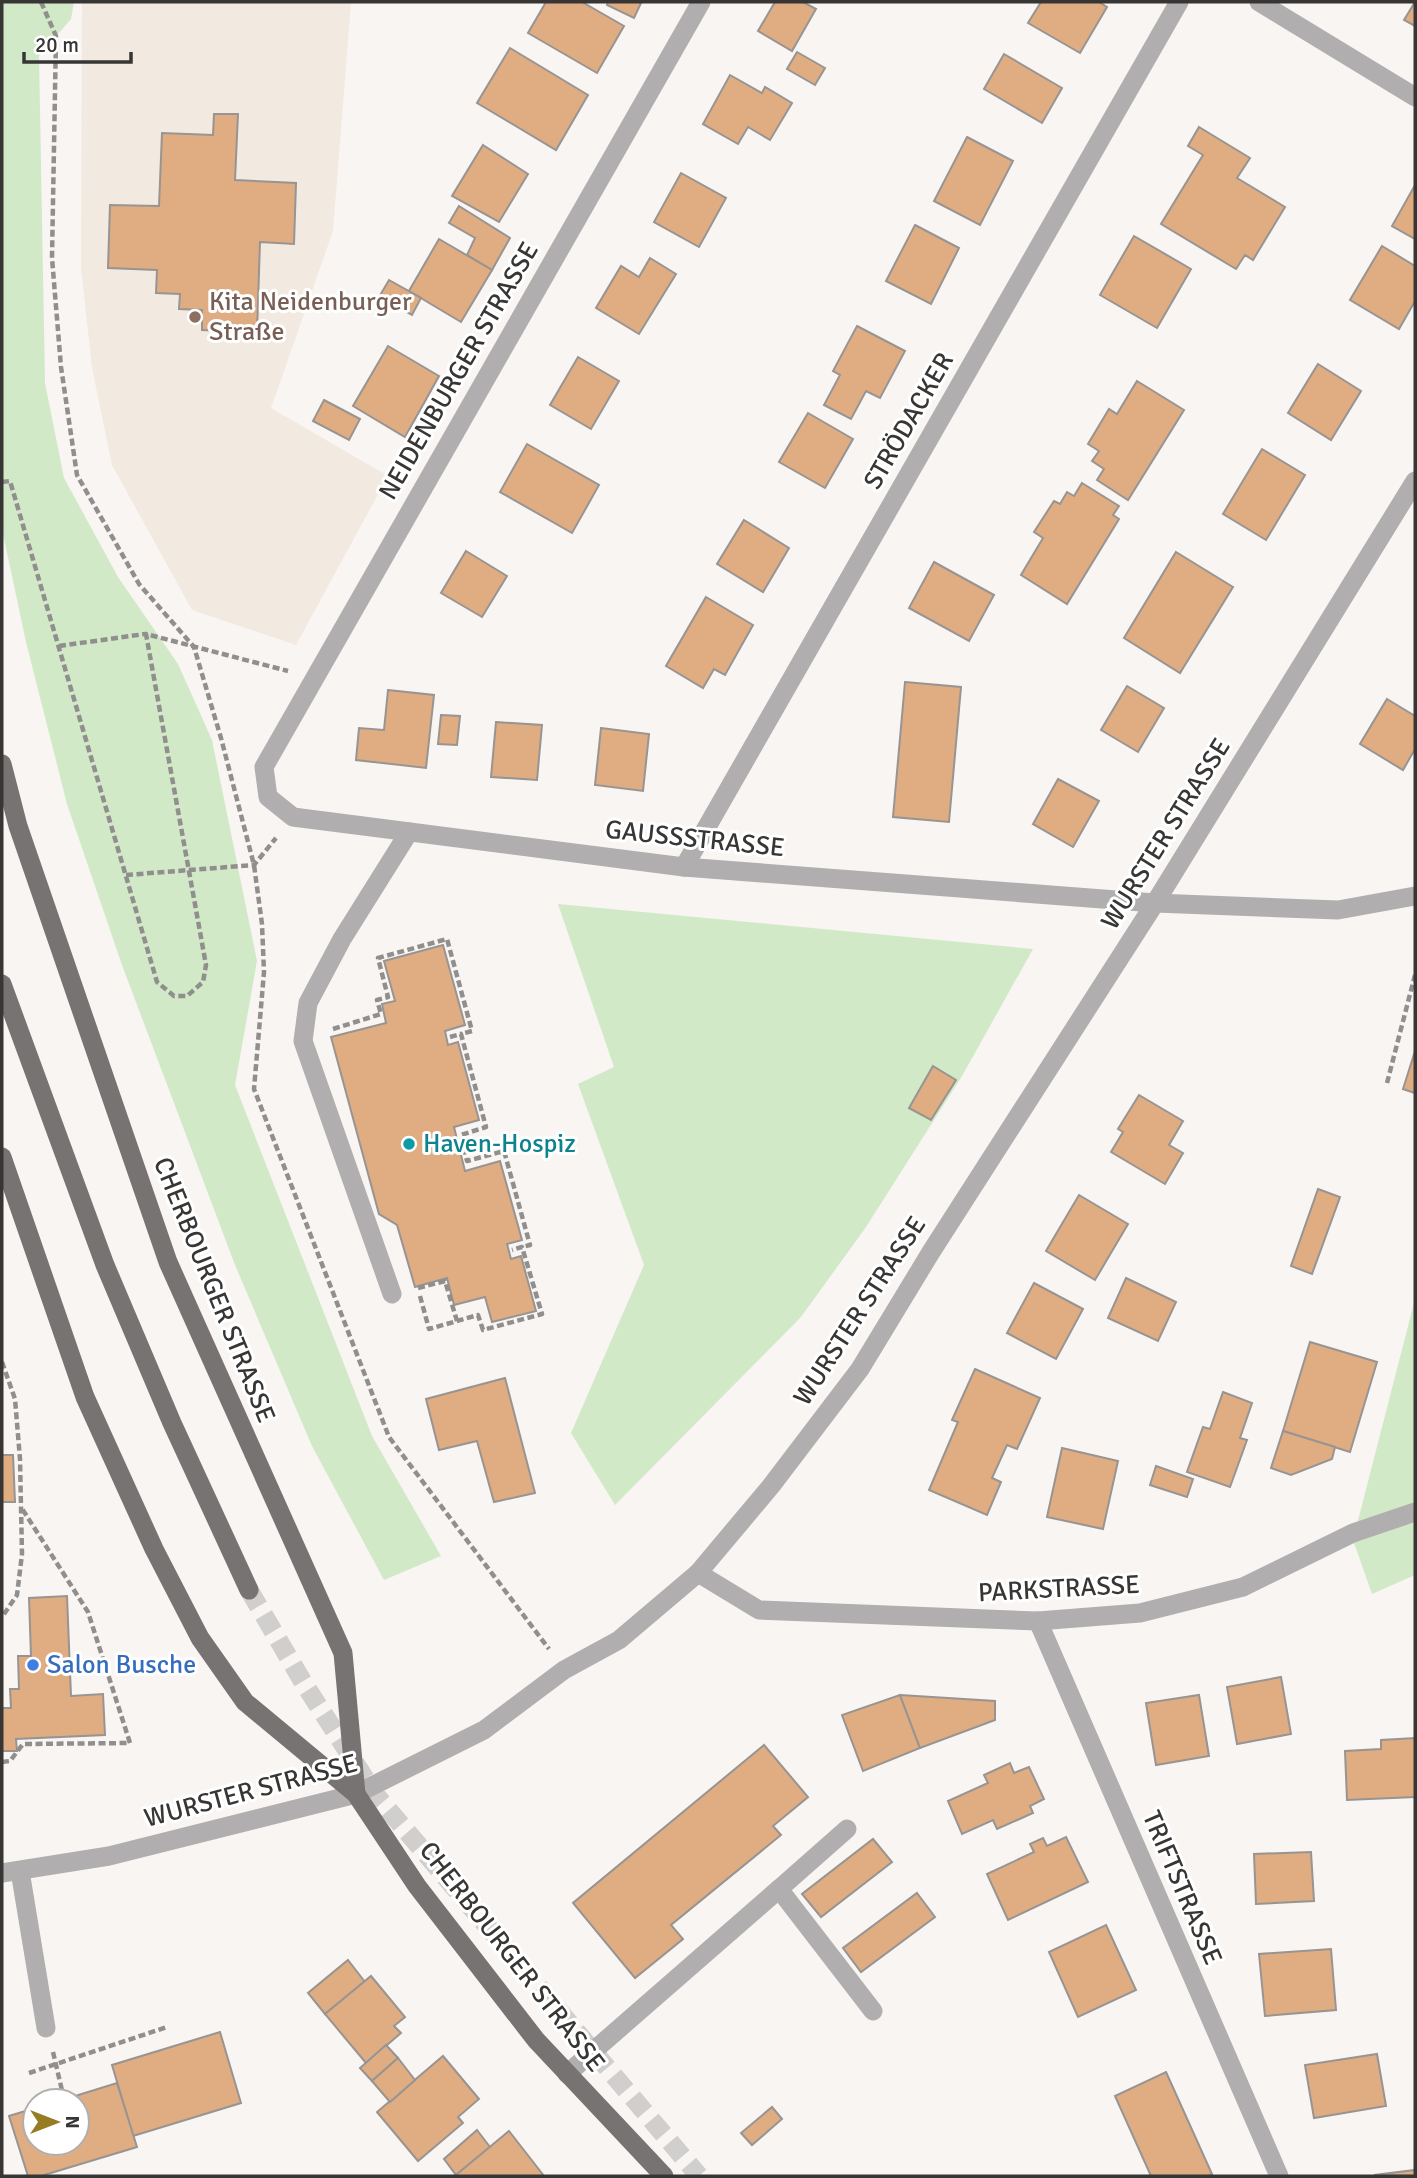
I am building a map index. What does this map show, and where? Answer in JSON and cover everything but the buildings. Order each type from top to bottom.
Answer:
[{"type":"main road","name":"CHERBOURGER STRASSE","points":[[2,764],[18,826],[168,1262],[343,1653],[356,1794]]},
{"type":"main road","points":[[2,984],[106,1265],[172,1423],[249,1590]]},
{"type":"main road","name":"CHERBOURGER STRASSE","points":[[2,1157],[85,1397],[154,1549],[200,1638],[245,1702],[356,1794],[417,1886],[536,2040],[663,2176]]},
{"type":"street","name":"NEIDENBURGER STRASSE","points":[[293,817],[268,797],[264,767],[701,2]]},
{"type":"street","name":"STRÖDACKER","points":[[684,867],[1179,2]]},
{"type":"street","points":[[1259,2],[1415,97]]},
{"type":"street","name":"WURSTER STRASSE","points":[[11,1872],[109,1856],[356,1794],[484,1730],[564,1670],[619,1640],[698,1573],[771,1486],[860,1369],[930,1252],[1155,903],[1415,481]]},
{"type":"street","name":"GAUSSSTRASSE","points":[[293,817],[684,867],[1155,903],[1338,910],[1415,896]]},
{"type":"street","points":[[392,1294],[303,1041],[308,1003],[342,939],[409,832]]},
{"type":"street","name":"PARKSTRASSE","points":[[698,1573],[759,1610],[1038,1621],[1140,1613],[1243,1587],[1353,1533],[1415,1512]]},
{"type":"street","name":"TRIFTSTRASSE","points":[[1038,1621],[1279,2176]]},
{"type":"street","points":[[567,2074],[847,1829]]},
{"type":"street","points":[[11,1872],[46,2028]]},
{"type":"street","points":[[779,1889],[873,2011]]},
{"type":"path","points":[[41,2],[57,36],[52,258],[61,367],[76,475],[139,584],[194,647],[254,865],[262,924],[264,972],[254,1089],[389,1437],[564,1670]]},
{"type":"path","points":[[2,482],[10,481],[157,982],[174,996],[187,996],[203,982],[206,965],[146,634]]},
{"type":"path","points":[[59,646],[146,634],[314,677]]},
{"type":"path","points":[[126,875],[254,865],[293,817]]},
{"type":"path","points":[[303,1041],[324,1031],[381,1014],[377,999],[388,997],[377,958],[447,939],[472,1031],[450,1037]]},
{"type":"path","points":[[1387,1083],[1415,975]]},
{"type":"path","points":[[461,1034],[486,1127],[461,1135],[467,1161],[504,1151],[530,1245],[512,1250]]},
{"type":"path","points":[[418,1288],[429,1329],[478,1315],[483,1330],[542,1314],[522,1247]]},
{"type":"path","points":[[392,1294],[445,1281],[457,1321]]},
{"type":"path","points":[[2,1362],[15,1399],[22,1554],[17,1595],[2,1616]]},
{"type":"path","points":[[2,1762],[10,1761],[23,1744],[130,1743],[88,1612],[21,1507]]},
{"type":"path","points":[[29,2073],[167,2027]]},
{"type":"path","points":[[46,2028],[61,2087]]},
{"type":"shaded area","name":"Kita Neidenburger Straße","points":[[82,2],[351,2],[333,231],[271,408],[388,476],[296,645],[192,610],[112,465],[92,368],[81,267]]},
{"type":"green space","points":[[2,2],[74,2],[71,19],[39,56],[45,383],[64,478],[118,577],[178,664],[212,740],[257,961],[235,1085],[372,1436],[441,1556],[384,1580],[312,1446],[235,1265],[122,965],[67,804],[26,642],[2,529]]},
{"type":"green space","points":[[558,904],[1033,949],[962,1076],[866,1227],[801,1317],[615,1505],[571,1433],[644,1265],[578,1084],[614,1067]]},
{"type":"green space","points":[[1415,1299],[1415,1575],[1372,1594],[1353,1540]]},
{"type":"tunnel","points":[[249,1590],[303,1682],[375,1794],[699,2176]]},
{"type":"place","name":"Kita Neidenburger Straße","points":[[195,317]]},
{"type":"place","name":"Haven-Hospiz","points":[[409,1144]]},
{"type":"place","name":"Salon Busche","points":[[33,1665]]}]
